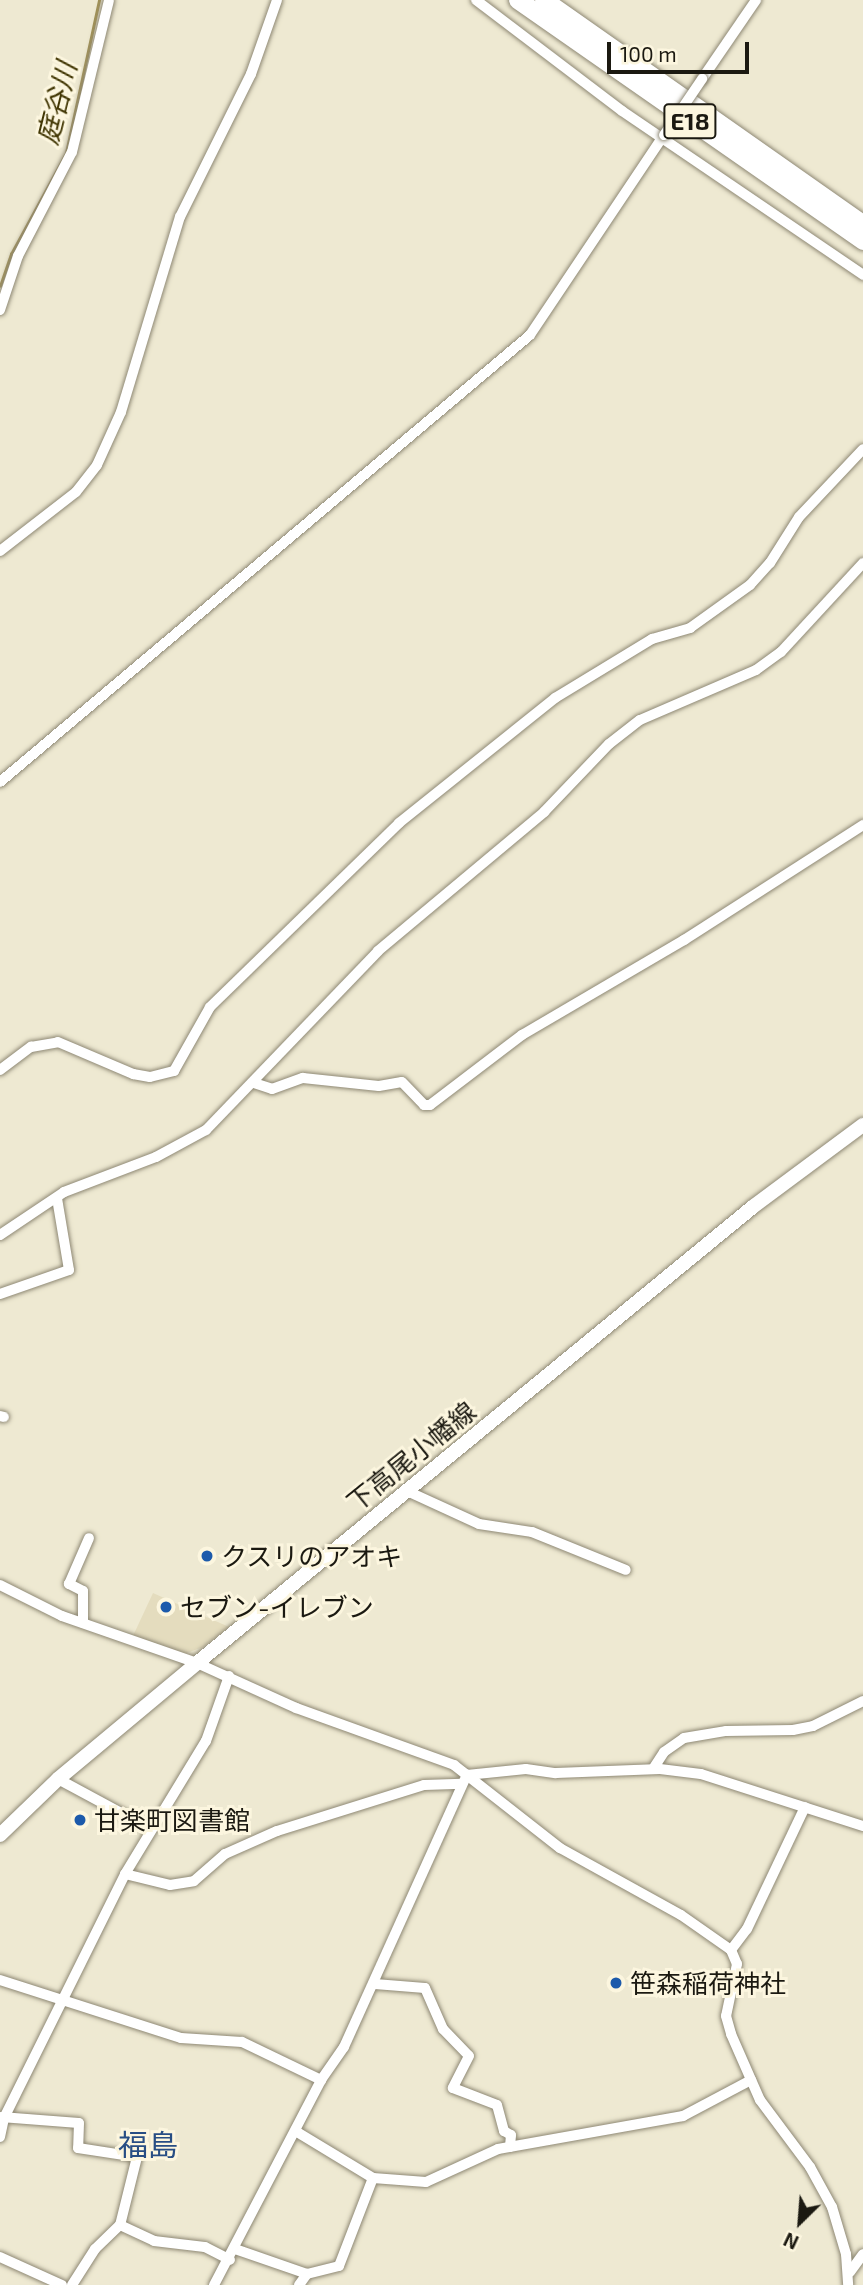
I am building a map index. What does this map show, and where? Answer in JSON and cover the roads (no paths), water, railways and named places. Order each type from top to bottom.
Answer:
[{"type":"highway","name":"E18","points":[[518,0],[863,241]]},
{"type":"highway","name":"E18","points":[[544,0],[863,224]]},
{"type":"main road","name":"下高尾小幡線","points":[[0,1835],[58,1779],[197,1663],[754,1206],[863,1125]]},
{"type":"street","points":[[0,310],[18,256],[72,152],[108,0]]},
{"type":"street","points":[[0,551],[76,492],[97,465],[121,412],[180,217],[251,74],[277,0]]},
{"type":"street","points":[[476,0],[662,137],[863,275]]},
{"type":"street","points":[[0,782],[530,335],[757,0]]},
{"type":"street","points":[[0,1070],[31,1047],[58,1042],[133,1074],[150,1077],[174,1071],[210,1007],[399,822],[555,698],[652,639],[690,628],[750,585],[770,563],[799,517],[863,449]]},
{"type":"street","points":[[0,1235],[57,1198],[96,1177],[185,1144],[206,1130],[378,951],[544,812],[609,744],[640,720],[772,658],[863,563]]},
{"type":"street","points":[[254,1083],[272,1089],[303,1078],[379,1086],[402,1082],[424,1105],[430,1105],[522,1035],[684,940],[863,825]]},
{"type":"street","points":[[0,1294],[69,1270],[57,1198]]},
{"type":"street","points":[[407,1491],[479,1524],[532,1532],[626,1570]]},
{"type":"street","points":[[83,1623],[83,1591],[69,1584],[89,1538]]},
{"type":"street","points":[[0,1585],[83,1623],[229,1676],[296,1708],[432,1755],[560,1849],[681,1915],[731,1950],[737,1964],[726,2016],[751,2080],[832,2207],[850,2272],[848,2285]]},
{"type":"street","points":[[0,2137],[2,2117],[125,1874],[149,1828],[167,1808],[206,1741],[229,1676]]},
{"type":"street","points":[[653,1769],[664,1752],[684,1738],[726,1731],[803,1728],[863,1701]]},
{"type":"street","points":[[125,1874],[170,1885],[194,1881],[225,1854],[276,1831],[424,1785],[526,1769],[556,1773],[653,1769],[701,1774],[863,1826]]},
{"type":"street","points":[[58,1779],[149,1828]]},
{"type":"street","points":[[214,2285],[230,2260],[297,2132],[321,2080],[344,2048],[375,1984],[424,1862],[464,1779]]},
{"type":"street","points":[[731,1950],[747,1928],[805,1807]]},
{"type":"street","points":[[0,1980],[64,1997],[181,2038],[242,2042],[321,2080]]},
{"type":"street","points":[[375,1984],[425,1988],[443,2029],[469,2056],[453,2088],[497,2105],[504,2131],[511,2135],[510,2147]]},
{"type":"street","points":[[297,2132],[373,2178],[426,2182],[510,2147],[683,2116],[751,2080]]},
{"type":"street","points":[[2,2117],[79,2123],[78,2148],[137,2157],[120,2225],[95,2249],[72,2285]]},
{"type":"street","points":[[235,2249],[307,2274],[339,2266],[373,2178]]},
{"type":"street","points":[[120,2225],[154,2241],[205,2247],[230,2260]]},
{"type":"street","points":[[850,2272],[863,2254]]},
{"type":"street","points":[[0,2257],[62,2285]]},
{"type":"street","points":[[299,2285],[307,2274]]},
{"type":"waterway","name":"庭谷川","points":[[0,286],[11,254],[66,153],[99,0]]},
{"type":"place","name":"クスリのアオキ","points":[[207,1556]]},
{"type":"place","name":"セブン-イレブン","points":[[166,1607]]},
{"type":"place","name":"甘楽町図書館","points":[[80,1820]]},
{"type":"place","name":"笹森稲荷神社","points":[[616,1983]]},
{"type":"district","name":"福島","points":[[148,2144]]}]
